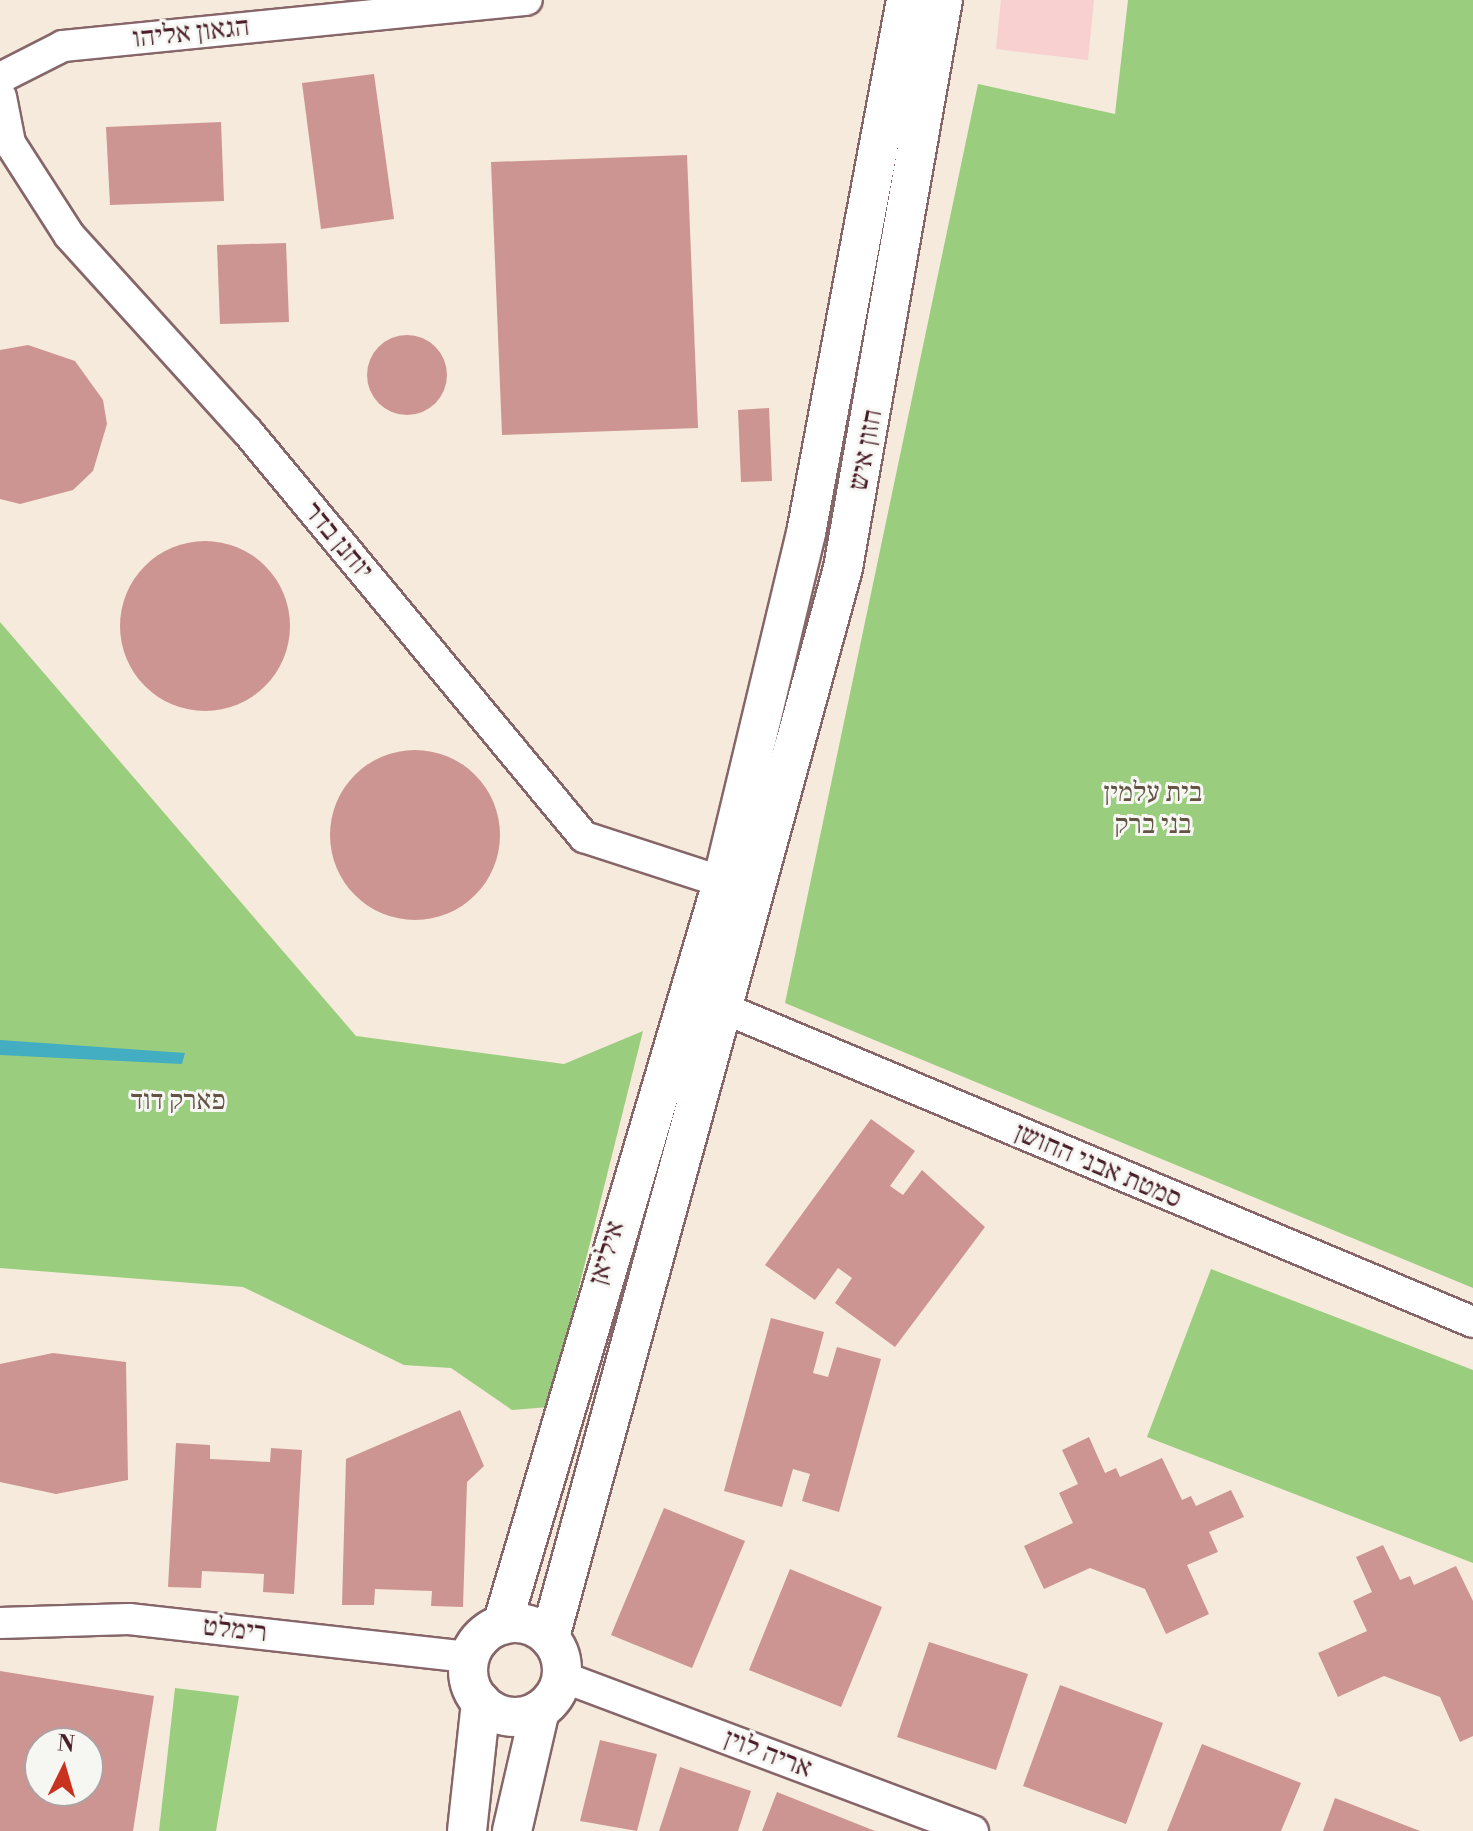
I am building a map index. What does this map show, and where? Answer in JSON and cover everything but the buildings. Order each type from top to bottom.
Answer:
[{"type":"street","name":"הגאון אליהו","points":[[1,83],[63,46],[527,0]]},
{"type":"street","name":"חזון איש","points":[[738,887],[906,0]]},
{"type":"street","name":"חזון איש","points":[[738,887],[843,568],[943,0]]},
{"type":"street","name":"יוחנן בדר","points":[[1,83],[10,143],[69,235],[247,431],[584,837],[738,887]]},
{"type":"street","name":"איליאן","points":[[550,1637],[723,1008],[738,887]]},
{"type":"street","name":"איליאן","points":[[502,1625],[738,887]]},
{"type":"street","name":"סמטת אבני החושן","points":[[723,1008],[1473,1322]]},
{"type":"street","name":"רימלט","points":[[0,1623],[129,1619],[470,1657]]},
{"type":"street","points":[[512,1831],[540,1710],[563,1677],[550,1637],[527,1624],[502,1625],[470,1657],[470,1684],[481,1702],[510,1718],[540,1710]]},
{"type":"street","name":"אריה לוין","points":[[563,1677],[973,1831]]},
{"type":"street","points":[[467,1831],[481,1702]]},
{"type":"shaded area","points":[[1001,0],[1094,0],[1088,60],[996,49]]},
{"type":"green space","name":"בית עלמין בני ברק","points":[[1128,0],[1473,0],[1473,1288],[785,1003],[978,84],[1115,114]]},
{"type":"green space","name":"פארק דוד","points":[[0,622],[356,1036],[564,1064],[643,1031],[549,1407],[512,1410],[451,1368],[404,1365],[243,1287],[0,1268]]},
{"type":"green space","points":[[1211,1269],[1473,1370],[1473,1563],[1147,1437]]},
{"type":"green space","points":[[175,1688],[239,1696],[216,1831],[159,1831]]},
{"type":"water","points":[[0,1040],[185,1053],[182,1064],[0,1055]]}]
